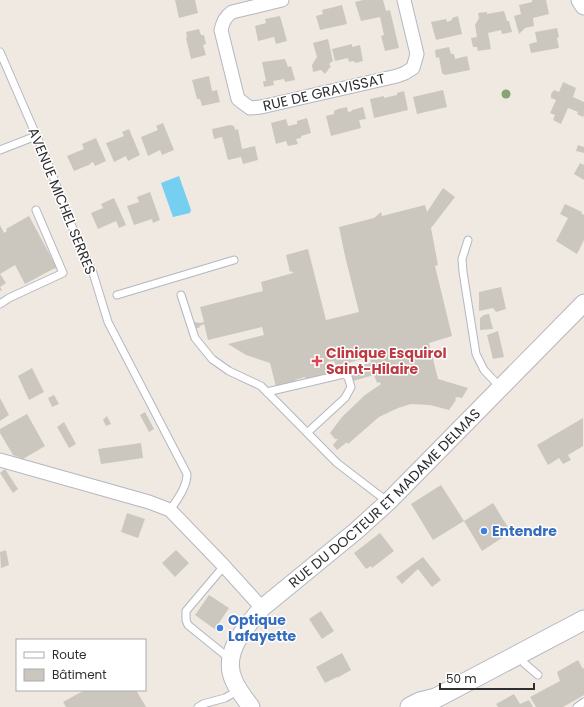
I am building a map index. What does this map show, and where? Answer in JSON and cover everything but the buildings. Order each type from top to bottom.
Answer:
[{"type":"main road","points":[[410,707],[420,702],[432,702],[584,620]]},
{"type":"street","name":"RUE DE GRAVISSAT","points":[[282,0],[232,12],[226,15],[223,21],[221,30],[238,99],[250,108],[261,107],[389,78],[409,71],[413,68],[417,54],[404,0]]},
{"type":"street","points":[[580,0],[584,6]]},
{"type":"street","name":"RUE DU DOCTEUR ET MADAME DELMAS","points":[[230,659],[232,651],[239,638],[262,608],[388,502],[584,303]]},
{"type":"street","points":[[0,460],[149,502],[170,510],[262,608]]},
{"type":"street","points":[[230,659],[231,673],[234,683],[251,707]]},
{"type":"lane","name":"AVENUE MICHEL SERRES","points":[[0,52],[46,158],[71,224],[93,273],[108,322],[186,474],[187,479],[170,510]]},
{"type":"lane","points":[[0,150],[36,136]]},
{"type":"lane","points":[[0,304],[9,298],[63,273],[36,210]]},
{"type":"lane","points":[[468,240],[462,259],[476,354],[484,370],[501,388]]},
{"type":"lane","points":[[117,295],[234,260]]},
{"type":"lane","points":[[180,296],[195,338],[212,359],[229,371],[261,386],[337,463],[388,502]]},
{"type":"lane","points":[[267,392],[344,374],[348,377],[351,387],[345,398],[308,432]]},
{"type":"lane","points":[[224,566],[186,611],[186,620],[188,625],[230,659]]},
{"type":"lane","points":[[521,653],[524,663],[538,675]]},
{"type":"lane","points":[[198,707],[203,704],[225,698],[239,690]]},
{"type":"lane","points":[[577,707],[584,702]]},
{"type":"water","points":[[179,176],[191,210],[190,213],[173,217],[161,183]]},
{"type":"place","name":"Clinique Esquirol Saint-Hilaire","points":[[317,361]]},
{"type":"place","name":"Entendre","points":[[484,531]]},
{"type":"place","name":"Optique Lafayette","points":[[220,628]]}]
